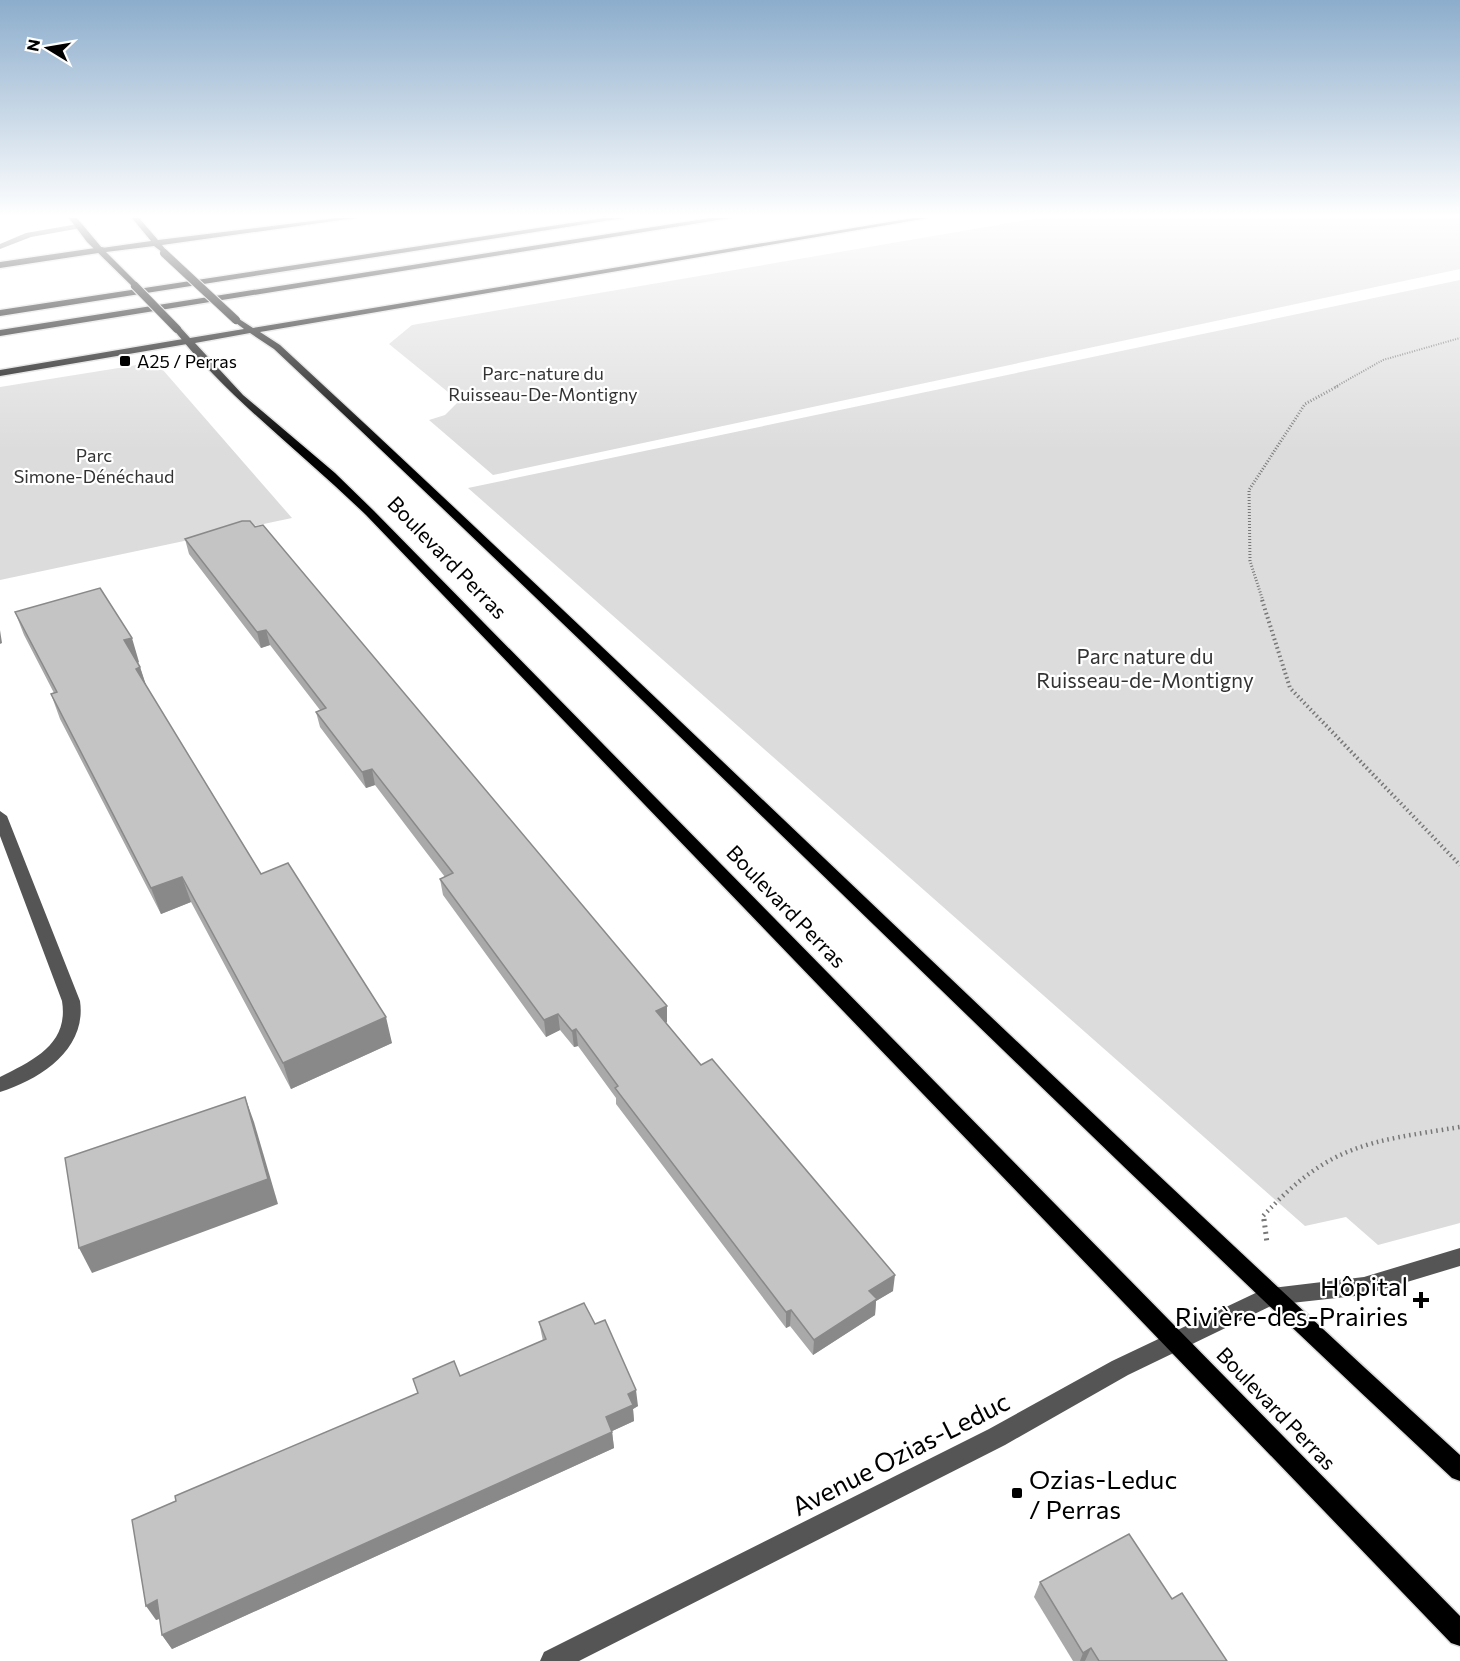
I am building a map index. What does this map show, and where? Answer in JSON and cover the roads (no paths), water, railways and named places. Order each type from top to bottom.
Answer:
[{"type":"highway","points":[[0,313],[114,296]]},
{"type":"highway","points":[[0,333],[236,296]]},
{"type":"highway","points":[[0,373],[189,341]]},
{"type":"main road","name":"Boulevard Perras","points":[[144,296],[240,397],[370,513],[1460,1634]]},
{"type":"main road","name":"Boulevard Perras","points":[[210,296],[236,320],[277,347],[443,502],[1271,1296],[1460,1470]]},
{"type":"main road","points":[[189,341],[464,296]]},
{"type":"street","points":[[0,816],[71,1001],[73,1022],[60,1046],[34,1069],[0,1085]]},
{"type":"street","name":"Avenue Ozias-Leduc","points":[[553,1661],[997,1437],[1120,1368],[1271,1296],[1358,1287],[1460,1257]]},
{"type":"place","name":"A25 / Perras","points":[[125,361]]},
{"type":"place","name":"Hôpital Rivière-des-Prairies","points":[[1421,1300]]},
{"type":"place","name":"Ozias-Leduc / Perras","points":[[1017,1493]]},
{"type":"park label","name":"Parc-nature du Ruisseau-De-Montigny","points":[[543,383]]},
{"type":"park label","name":"Parc Simone-Dénéchaud","points":[[94,465]]},
{"type":"park label","name":"Parc nature du Ruisseau-de-Montigny","points":[[1145,667]]}]
